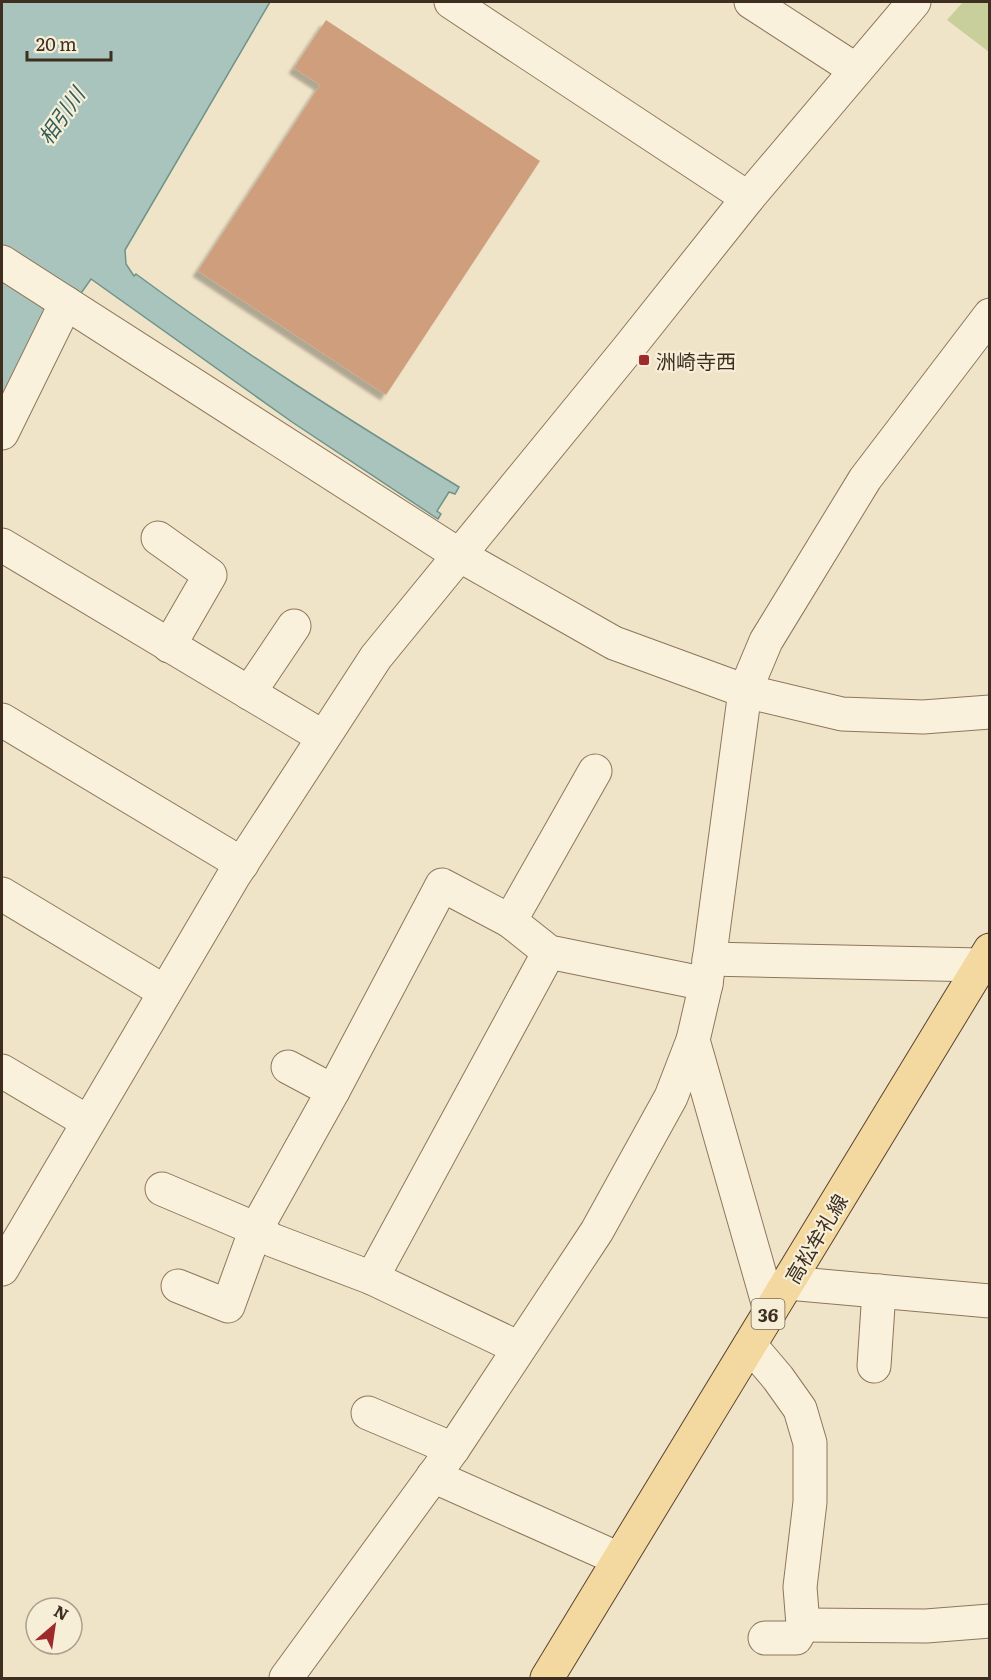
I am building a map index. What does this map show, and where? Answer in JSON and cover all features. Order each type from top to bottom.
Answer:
[{"type":"main road","name":"高松牟礼線","points":[[547,1678],[985,958]]},
{"type":"street","points":[[451,2],[748,198]]},
{"type":"street","points":[[751,2],[856,70]]},
{"type":"street","points":[[5,1254],[88,1122],[242,864],[376,657],[748,198],[914,2]]},
{"type":"street","points":[[2,261],[459,555],[614,643],[745,691],[842,714],[923,717],[990,712]]},
{"type":"street","points":[[2,434],[61,299]]},
{"type":"street","points":[[286,1678],[453,1449],[597,1231],[671,1097],[693,1040],[708,972],[745,691],[766,641],[865,479],[990,315]]},
{"type":"street","points":[[158,538],[210,575],[169,646]]},
{"type":"street","points":[[2,545],[323,737]]},
{"type":"street","points":[[249,693],[294,626]]},
{"type":"street","points":[[2,720],[242,864]]},
{"type":"street","points":[[510,921],[595,771]]},
{"type":"street","points":[[178,1286],[228,1306],[256,1229],[333,1091],[442,885],[510,921],[549,952],[708,972],[985,958]]},
{"type":"street","points":[[2,894],[165,992]]},
{"type":"street","points":[[372,1278],[549,952]]},
{"type":"street","points":[[693,1040],[770,1310]]},
{"type":"street","points":[[288,1067],[333,1091]]},
{"type":"street","points":[[2,1071],[88,1122]]},
{"type":"street","points":[[162,1189],[256,1229],[272,1240],[372,1278],[519,1348]]},
{"type":"street","points":[[788,1283],[990,1301]]},
{"type":"street","points":[[874,1366],[879,1291]]},
{"type":"street","points":[[750,1345],[800,1409],[810,1443],[810,1502],[800,1587],[803,1625],[796,1638],[765,1638]]},
{"type":"street","points":[[368,1413],[453,1449]]},
{"type":"street","points":[[433,1476],[619,1559]]},
{"type":"street","points":[[803,1625],[926,1626],[990,1621]]},
{"type":"green space","points":[[963,2],[989,2],[989,52],[947,20]]},
{"type":"water","name":"相引川","points":[[2,2],[270,2],[125,250],[126,264],[134,276],[136,274],[255,358],[459,487],[455,494],[449,492],[437,511],[441,514],[438,519],[292,422],[91,279],[2,405]]},
{"type":"building","points":[[326,20],[540,161],[386,395],[198,271],[320,85],[294,68]]},
{"type":"place","name":"洲崎寺西","points":[[644,360]]}]
